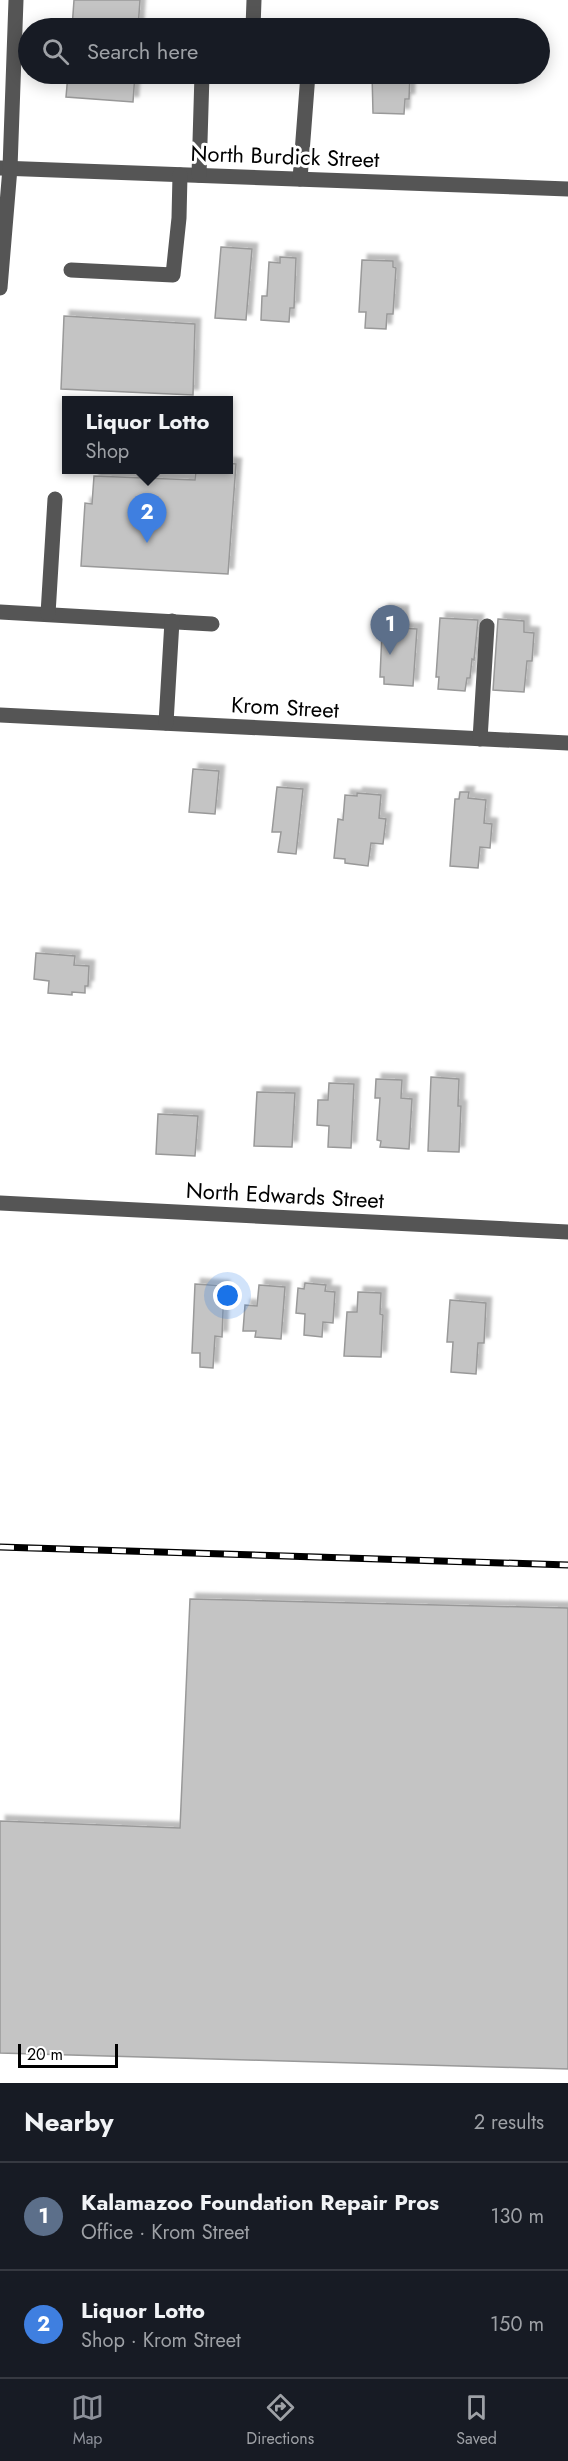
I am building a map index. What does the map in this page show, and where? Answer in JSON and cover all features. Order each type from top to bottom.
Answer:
[{"type":"street","points":[[0,288],[16,0]]},
{"type":"street","points":[[253,18],[254,0]]},
{"type":"street","points":[[199,175],[202,84]]},
{"type":"street","points":[[300,179],[307,84]]},
{"type":"street","name":"North Burdick Street","points":[[5,168],[568,189]]},
{"type":"street","points":[[71,270],[173,275],[179,218],[180,175]]},
{"type":"street","points":[[48,614],[55,499]]},
{"type":"street","points":[[0,612],[212,624]]},
{"type":"street","points":[[166,723],[172,621]]},
{"type":"street","points":[[480,739],[487,626]]},
{"type":"street","name":"Krom Street","points":[[0,715],[568,743]]},
{"type":"street","name":"North Edwards Street","points":[[0,1203],[568,1232]]},
{"type":"building","points":[[74,0],[140,0],[139,18],[73,18]]},
{"type":"building","points":[[67,84],[134,84],[133,102],[66,97]]},
{"type":"building","points":[[372,84],[410,84],[409,99],[405,99],[404,114],[373,113]]},
{"type":"building","points":[[221,247],[252,249],[246,320],[215,318]]},
{"type":"building","points":[[280,257],[296,258],[294,308],[290,308],[289,322],[261,320],[262,296],[267,296],[269,262],[280,263]]},
{"type":"building","points":[[362,260],[393,261],[393,267],[396,268],[393,314],[387,314],[386,329],[365,328],[366,312],[359,312]]},
{"type":"building","points":[[64,316],[195,324],[193,395],[61,389]]},
{"type":"building","points":[[233,464],[236,464],[228,574],[81,566],[85,503],[92,504],[94,476],[195,480],[196,474],[233,474]]},
{"type":"building","points":[[383,610],[403,611],[403,628],[417,629],[413,686],[384,684],[384,677],[380,677]]},
{"type":"building","points":[[440,618],[478,620],[474,660],[472,659],[470,678],[467,678],[465,691],[438,689],[439,677],[436,677]]},
{"type":"building","points":[[498,619],[524,621],[524,632],[534,633],[532,661],[527,661],[524,692],[493,690]]},
{"type":"building","points":[[193,769],[219,771],[215,814],[189,812]]},
{"type":"building","points":[[277,787],[303,789],[296,854],[278,852],[281,832],[272,832]]},
{"type":"building","points":[[460,792],[469,792],[468,798],[486,800],[484,823],[492,824],[490,848],[480,847],[478,868],[450,866],[455,799],[459,799]]},
{"type":"building","points":[[357,793],[381,795],[379,818],[386,819],[383,844],[371,843],[368,866],[345,863],[345,859],[334,858],[338,819],[343,820],[345,795],[357,796]]},
{"type":"building","points":[[36,953],[75,956],[74,965],[89,966],[88,986],[85,986],[85,993],[72,992],[72,995],[48,993],[49,981],[34,979]]},
{"type":"building","points":[[431,1077],[459,1079],[458,1106],[461,1106],[459,1152],[428,1151]]},
{"type":"building","points":[[376,1079],[402,1080],[401,1098],[412,1099],[409,1149],[380,1147],[381,1141],[377,1140],[380,1098],[375,1098]]},
{"type":"building","points":[[329,1083],[354,1084],[351,1148],[328,1147],[329,1126],[317,1125],[318,1100],[328,1100]]},
{"type":"building","points":[[257,1092],[295,1093],[292,1147],[254,1146]]},
{"type":"building","points":[[158,1114],[198,1116],[195,1156],[156,1154]]},
{"type":"building","points":[[305,1283],[326,1285],[325,1291],[335,1292],[333,1323],[323,1322],[322,1337],[304,1335],[305,1314],[296,1313],[298,1288],[304,1289]]},
{"type":"building","points":[[195,1284],[224,1286],[222,1337],[215,1336],[213,1368],[200,1367],[200,1353],[192,1353]]},
{"type":"building","points":[[259,1285],[285,1287],[281,1339],[255,1337],[256,1331],[243,1331],[245,1305],[257,1306]]},
{"type":"building","points":[[358,1292],[381,1293],[380,1314],[383,1315],[381,1357],[344,1356],[347,1312],[357,1312]]},
{"type":"building","points":[[450,1300],[486,1303],[484,1343],[478,1343],[476,1374],[451,1372],[453,1342],[447,1342]]},
{"type":"building","points":[[190,1599],[568,1608],[568,2069],[0,2053],[0,1821],[180,1828]]},
{"type":"railway","points":[[0,1547],[568,1565]]},
{"type":"place","name":"Liquor Lotto","points":[[147,543]]},
{"type":"place","name":"Kalamazoo Foundation Repair Pros","points":[[390,655]]}]
